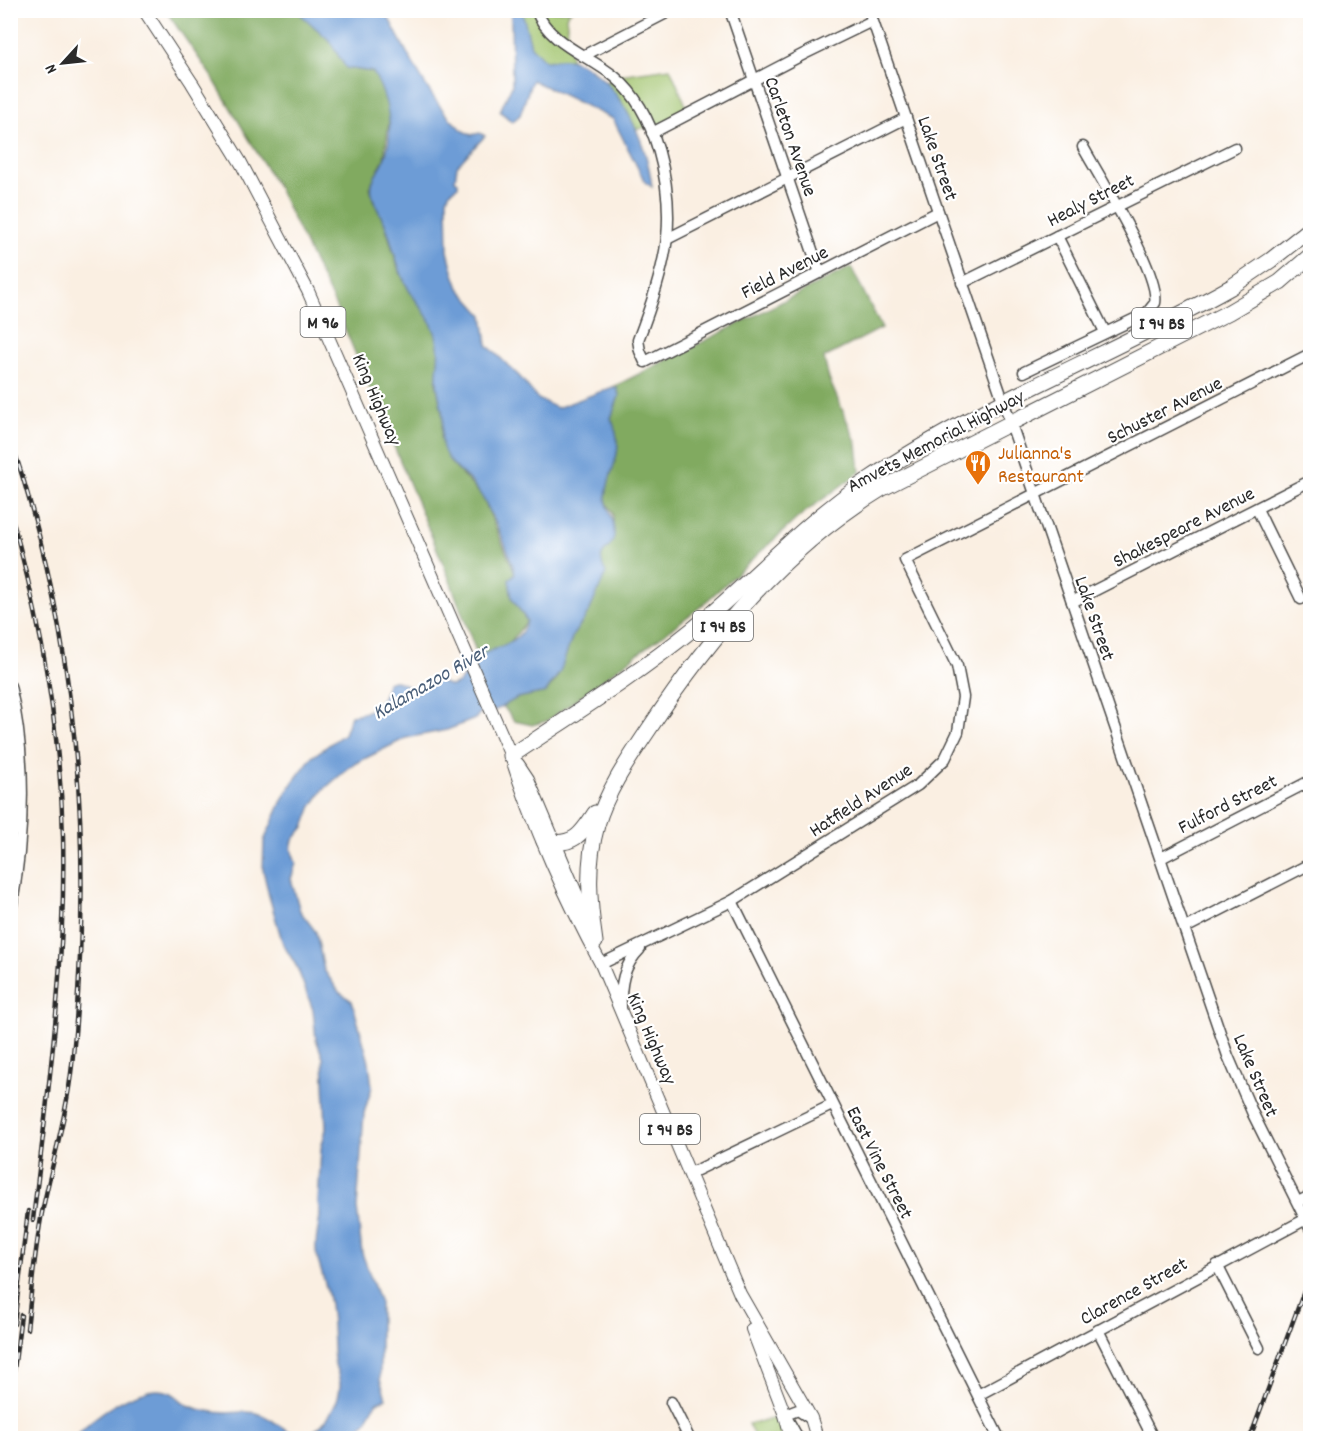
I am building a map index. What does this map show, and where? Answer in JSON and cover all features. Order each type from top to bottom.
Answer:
[{"type":"highway","name":"I 94 BS","points":[[1007,412],[1063,386],[1128,350],[1157,332],[1164,322],[1248,276],[1311,229]]},
{"type":"highway","name":"Amvets Memorial Highway","points":[[511,756],[618,685],[693,629],[837,501],[930,441],[1007,412],[1247,302],[1280,282],[1311,256]]},
{"type":"highway","name":"Amvets Memorial Highway","points":[[595,942],[589,895],[591,851],[597,823],[615,783],[678,685],[733,615],[812,540],[881,489],[1007,412]]},
{"type":"highway","name":"I 94 BS","points":[[550,842],[577,839],[615,783]]},
{"type":"main road","name":"King Highway","points":[[144,10],[241,163],[327,331],[511,756],[524,795],[550,842],[595,942],[601,964]]},
{"type":"main road","name":"King Highway","points":[[550,842],[577,919],[601,964],[740,1294],[785,1415],[790,1438]]},
{"type":"main road","name":"King Highway","points":[[740,1294],[811,1418],[817,1438]]},
{"type":"street","points":[[536,10],[550,35],[584,56],[624,86],[652,133],[665,193],[667,239],[906,118]]},
{"type":"street","points":[[584,56],[672,10]]},
{"type":"street","name":"Carleton Avenue","points":[[730,10],[820,273]]},
{"type":"street","points":[[652,133],[754,81],[871,16]]},
{"type":"street","name":"Lake Street","points":[[871,16],[1034,495],[1239,1084],[1308,1223]]},
{"type":"street","points":[[1024,372],[1151,310],[1156,298],[1145,265],[1083,147]]},
{"type":"street","name":"Healy Street","points":[[962,283],[1235,148]]},
{"type":"street","name":"Field Avenue","points":[[667,239],[638,340],[645,362],[938,212]]},
{"type":"street","points":[[1057,236],[1105,332]]},
{"type":"street","name":"Schuster Avenue","points":[[905,560],[1311,354]]},
{"type":"street","name":"Shakespeare Avenue","points":[[1072,602],[1311,481]]},
{"type":"street","points":[[1257,509],[1301,599]]},
{"type":"street","name":"Hatfield Avenue","points":[[601,964],[732,901],[918,785],[936,769],[950,751],[961,721],[962,681],[957,666],[905,560]]},
{"type":"street","points":[[10,686],[18,733],[23,819],[19,869],[10,916]]},
{"type":"street","name":"Fulford Street","points":[[1161,858],[1311,781]]},
{"type":"street","points":[[10,797],[23,819]]},
{"type":"street","points":[[1185,928],[1311,864]]},
{"type":"street","name":"East Vine Street","points":[[732,901],[999,1438]]},
{"type":"street","points":[[621,1012],[623,976],[631,960],[646,944]]},
{"type":"street","points":[[689,1174],[832,1105]]},
{"type":"street","points":[[1298,1202],[1311,1196]]},
{"type":"street","name":"Clarence Street","points":[[978,1395],[1217,1265],[1308,1223]]},
{"type":"street","points":[[1217,1265],[1259,1348]]},
{"type":"street","points":[[1098,1330],[1153,1438]]},
{"type":"street","points":[[671,1402],[689,1438]]},
{"type":"street","points":[[798,1438],[785,1415],[798,1410],[811,1418],[823,1438]]},
{"type":"green space","points":[[166,11],[297,11],[329,39],[346,68],[373,72],[381,86],[390,114],[384,159],[370,186],[373,200],[385,224],[399,271],[409,290],[427,313],[436,333],[440,357],[436,382],[443,417],[441,438],[451,463],[482,496],[515,573],[509,580],[512,598],[527,621],[508,645],[478,657],[449,578],[335,305],[278,188],[214,80]]},
{"type":"green space","points":[[518,11],[571,11],[566,16],[571,59],[554,74],[527,60]]},
{"type":"green space","points":[[670,68],[688,110],[669,121],[635,130],[603,84],[619,75]]},
{"type":"green space","points":[[851,267],[882,328],[824,358],[829,379],[857,444],[860,472],[800,516],[698,609],[547,721],[532,725],[514,721],[503,706],[517,698],[546,692],[556,680],[573,635],[589,612],[606,573],[601,556],[608,547],[613,518],[606,496],[617,451],[616,431],[611,418],[619,396],[617,388],[613,387]]},
{"type":"green space","points":[[777,1418],[780,1420],[784,1438],[755,1438],[748,1424]]},
{"type":"water","points":[[297,11],[385,11],[422,80],[446,114],[471,135],[480,133],[485,136],[457,166],[455,180],[458,186],[449,193],[447,199],[448,251],[453,271],[459,288],[483,315],[487,345],[520,377],[538,399],[557,408],[613,387],[617,388],[619,396],[611,418],[616,431],[618,450],[606,496],[614,536],[610,546],[602,555],[602,565],[606,573],[589,612],[573,635],[560,672],[546,692],[517,698],[496,710],[480,713],[475,719],[447,730],[406,738],[352,765],[323,790],[312,806],[304,827],[293,840],[291,848],[296,863],[291,879],[300,911],[316,932],[324,970],[339,992],[352,1001],[369,1062],[372,1087],[364,1113],[357,1208],[362,1253],[380,1303],[380,1379],[386,1398],[376,1403],[365,1423],[356,1429],[354,1438],[75,1438],[92,1421],[117,1403],[145,1392],[158,1390],[172,1393],[185,1404],[201,1410],[259,1414],[299,1435],[315,1430],[332,1410],[339,1394],[340,1383],[334,1360],[329,1299],[316,1250],[320,1216],[318,1203],[321,1148],[326,1129],[323,1058],[316,1039],[313,1010],[297,967],[283,944],[269,896],[263,870],[264,841],[283,798],[312,757],[344,734],[351,715],[370,710],[380,702],[387,683],[396,681],[411,689],[436,680],[451,686],[456,684],[478,657],[513,640],[524,629],[527,621],[512,598],[509,580],[515,573],[491,513],[472,483],[450,462],[443,448],[443,417],[437,386],[436,337],[431,322],[405,282],[386,226],[373,197],[371,188],[373,180],[384,160],[389,137],[388,115],[383,93],[373,72],[346,68],[329,40]]},
{"type":"water","points":[[511,11],[522,11],[531,46],[545,61],[569,59],[589,68],[617,95],[637,131],[644,150],[652,187],[645,182],[613,119],[532,80],[520,115],[512,122],[500,111],[512,85]]},
{"type":"railway","points":[[10,438],[33,514],[52,592],[66,670],[75,748],[80,827],[81,906],[72,1065],[64,1117],[41,1218],[27,1329]]},
{"type":"railway","points":[[10,511],[31,591],[47,672],[58,754],[63,836],[59,980],[33,1220]]},
{"type":"railway","points":[[14,1324],[28,1211]]},
{"type":"railway","points":[[1250,1438],[1310,1275]]},
{"type":"railway","points":[[10,1401],[21,1315]]},
{"type":"place","name":"Julianna's Restaurant","points":[[978,486]]},
{"type":"water label","name":"Kalamazoo River","points":[[430,681]]}]
